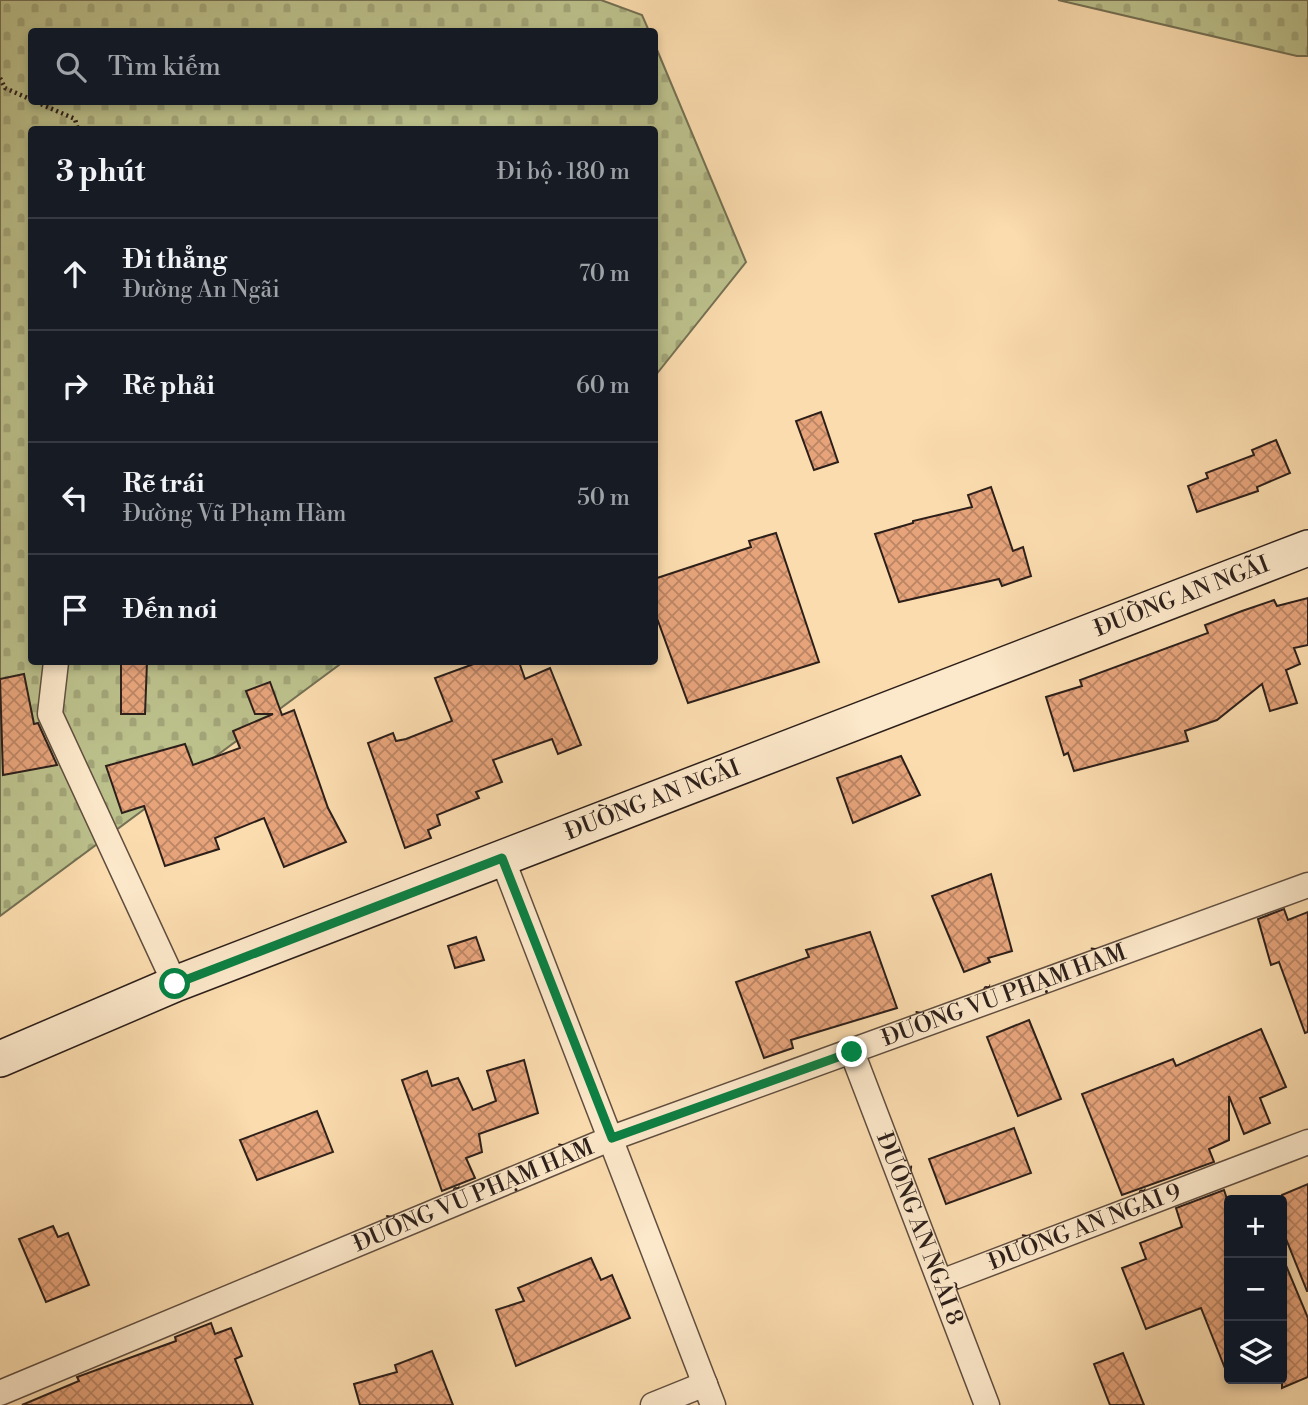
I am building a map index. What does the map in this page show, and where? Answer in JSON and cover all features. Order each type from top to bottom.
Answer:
[{"type":"main road","name":"ĐƯỜNG AN NGÃI","points":[[0,1059],[175,984],[1308,548]]},
{"type":"street","points":[[56,665],[50,714],[175,984]]},
{"type":"street","points":[[502,858],[709,1394],[653,1405]]},
{"type":"street","name":"ĐƯỜNG VŨ PHẠM HÀM","points":[[0,1393],[612,1138],[1308,885]]},
{"type":"street","name":"ĐƯỜNG AN NGÃI 8","points":[[852,1052],[987,1405]]},
{"type":"street","name":"ĐƯỜNG AN NGÃI 9","points":[[942,1282],[1308,1142]]},
{"type":"path","points":[[0,78],[5,88],[28,98]]},
{"type":"path","points":[[43,105],[75,119],[77,126]]},
{"type":"green space","points":[[0,0],[601,0],[642,15],[648,28],[28,28],[28,105],[658,105],[658,52],[746,262],[658,372],[658,126],[28,126],[28,665],[339,665],[0,916]]},
{"type":"green space","points":[[1058,0],[1308,0],[1308,56],[1297,56]]},
{"type":"building","points":[[821,412],[838,462],[814,470],[796,421]]},
{"type":"building","points":[[1276,440],[1290,473],[1257,487],[1258,491],[1197,512],[1188,486],[1208,478],[1206,473],[1254,455],[1252,450]]},
{"type":"building","points":[[991,487],[1013,551],[1023,547],[1031,576],[1002,586],[999,579],[899,602],[875,534],[913,521],[972,507],[968,495]]},
{"type":"building","points":[[776,533],[819,662],[688,703],[658,621],[658,578],[751,547],[749,541]]},
{"type":"building","points":[[1308,598],[1308,645],[1294,648],[1300,664],[1286,670],[1297,703],[1270,711],[1262,684],[1217,720],[1185,731],[1188,741],[1074,771],[1068,753],[1064,755],[1046,697],[1082,686],[1080,680],[1208,633],[1205,625],[1242,611],[1274,600],[1277,606]]},
{"type":"building","points":[[121,665],[147,665],[145,714],[121,714]]},
{"type":"building","points":[[471,665],[520,665],[525,679],[550,668],[581,745],[558,754],[552,739],[493,760],[502,782],[476,792],[479,798],[437,815],[440,825],[428,830],[431,838],[405,848],[368,743],[393,733],[396,741],[406,739],[452,721],[435,678]]},
{"type":"building","points":[[24,674],[34,724],[38,723],[57,765],[3,775],[0,679]]},
{"type":"building","points":[[270,682],[282,715],[294,710],[328,808],[346,842],[284,867],[264,818],[215,838],[219,849],[165,866],[144,806],[122,813],[106,766],[185,744],[193,765],[240,748],[233,731],[273,714],[255,714],[246,691]]},
{"type":"building","points":[[901,756],[920,795],[853,823],[837,778]]},
{"type":"building","points":[[991,874],[1012,951],[988,958],[990,962],[964,972],[932,896]]},
{"type":"building","points":[[1284,909],[1288,920],[1308,912],[1308,1032],[1305,1033],[1279,962],[1271,965],[1258,919]]},
{"type":"building","points":[[870,932],[897,1008],[791,1040],[793,1048],[764,1058],[736,982],[809,957],[806,950]]},
{"type":"building","points":[[476,937],[484,960],[455,968],[448,946]]},
{"type":"building","points":[[1029,1020],[1061,1099],[1018,1116],[987,1037]]},
{"type":"building","points":[[1261,1029],[1286,1087],[1260,1098],[1270,1123],[1244,1134],[1229,1096],[1229,1140],[1209,1149],[1214,1162],[1122,1195],[1082,1094],[1173,1059],[1176,1066]]},
{"type":"building","points":[[524,1060],[538,1113],[479,1134],[482,1152],[466,1158],[475,1178],[442,1191],[402,1080],[427,1071],[432,1086],[458,1078],[473,1110],[496,1101],[487,1071]]},
{"type":"building","points":[[317,1111],[333,1152],[257,1180],[240,1140]]},
{"type":"building","points":[[1014,1128],[1031,1173],[946,1204],[929,1159]]},
{"type":"building","points":[[1308,1184],[1308,1291],[1287,1241],[1287,1195],[1282,1195]]},
{"type":"building","points":[[1224,1190],[1226,1195],[1224,1366],[1201,1308],[1146,1329],[1122,1268],[1146,1259],[1140,1243],[1182,1227],[1176,1208]]},
{"type":"building","points":[[53,1226],[58,1237],[68,1233],[89,1285],[46,1302],[19,1239]]},
{"type":"building","points":[[591,1258],[601,1280],[612,1275],[630,1318],[516,1366],[496,1310],[524,1301],[518,1288]]},
{"type":"building","points":[[1287,1268],[1308,1318],[1308,1377],[1282,1388],[1282,1384],[1287,1384]]},
{"type":"building","points":[[211,1323],[215,1334],[231,1328],[242,1356],[235,1359],[253,1405],[22,1405],[79,1381],[77,1377],[176,1341],[175,1337]]},
{"type":"building","points":[[432,1351],[453,1405],[360,1405],[354,1384],[397,1372],[395,1365]]},
{"type":"building","points":[[1123,1353],[1144,1405],[1110,1405],[1094,1364]]},
{"type":"route","points":[[175,984],[502,858],[612,1138],[852,1052]]}]
